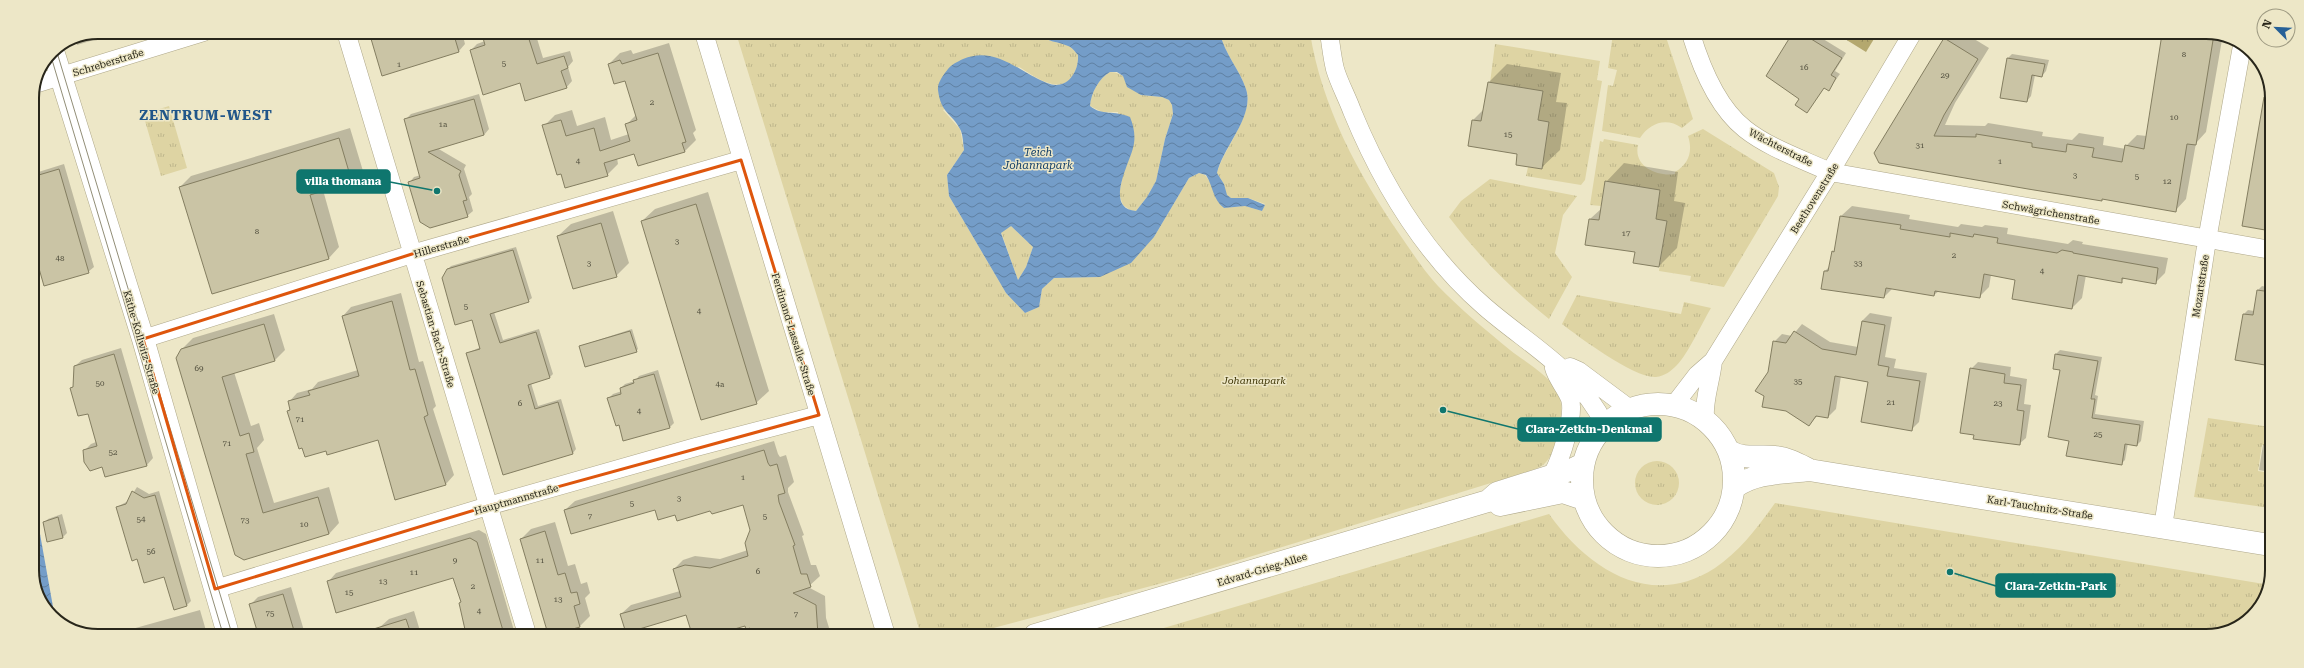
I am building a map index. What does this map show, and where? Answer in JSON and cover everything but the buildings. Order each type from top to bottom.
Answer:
[{"type":"main road","name":"Käthe-Kollwitz-Straße","points":[[55,57],[143,340],[227,629]]},
{"type":"main road","points":[[1659,403],[1674,405],[1688,410],[1705,420],[1722,438],[1729,451],[1733,466],[1734,488],[1728,510],[1711,534],[1686,551],[1672,555],[1656,556],[1628,550],[1614,543],[1594,521],[1584,498],[1582,479],[1583,464],[1588,450],[1605,425],[1630,409],[1659,403]]},
{"type":"main road","name":"Karl-Tauchnitz-Straße","points":[[1729,451],[1737,456],[1776,457],[1792,461],[1809,470]]},
{"type":"main road","name":"Edvard-Grieg-Allee","points":[[1055,629],[1488,501],[1497,493],[1552,475],[1573,470],[1583,464]]},
{"type":"main road","name":"Karl-Tauchnitz-Straße","points":[[1734,488],[1740,483],[1758,476],[1809,470],[2265,544]]},
{"type":"main road","name":"Edvard-Grieg-Allee","points":[[1488,501],[1500,505],[1563,492],[1584,498]]},
{"type":"street","name":"Schreberstraße","points":[[41,82],[181,39]]},
{"type":"street","name":"Sebastian-Bach-Straße","points":[[348,39],[525,629]]},
{"type":"street","name":"Ferdinand-Lassalle-Straße","points":[[706,39],[741,160],[884,629]]},
{"type":"street","points":[[1330,39],[1336,70],[1370,155],[1397,202],[1443,264],[1476,299],[1551,358],[1585,392],[1605,425]]},
{"type":"street","name":"Wächterstraße","points":[[1692,39],[1696,52],[1721,103],[1744,129],[1771,145],[1830,172]]},
{"type":"street","name":"Beethovenstraße","points":[[1674,405],[1697,375],[1712,361],[1830,172],[1909,39]]},
{"type":"street","name":"Mozartstraße","points":[[2163,527],[2207,240],[2241,50]]},
{"type":"street","name":"Hillerstraße","points":[[143,340],[412,254],[741,160]]},
{"type":"street","name":"Schwägrichenstraße","points":[[1830,172],[2265,249]]},
{"type":"street","points":[[1551,358],[1579,371],[1630,409]]},
{"type":"street","points":[[1551,358],[1555,372],[1569,398],[1570,406],[1563,452],[1552,475]]},
{"type":"street","name":"Beethovenstraße","points":[[1705,420],[1704,410],[1711,381],[1712,361]]},
{"type":"street","name":"Hauptmannstraße","points":[[215,590],[488,506],[696,447],[819,415]]},
{"type":"highlighted area","points":[[741,160],[819,415],[488,506],[215,589],[143,339],[412,254]]},
{"type":"green space","name":"Johannapark","points":[[738,39],[1046,39],[1072,48],[1078,55],[1076,68],[1068,81],[1061,84],[1046,82],[1019,67],[943,110],[960,129],[964,150],[947,175],[949,196],[1006,293],[1025,313],[1039,307],[1042,289],[1054,278],[1100,277],[1154,237],[1189,178],[1199,173],[1205,175],[1208,179],[1224,208],[1245,206],[1262,211],[1265,204],[1248,198],[1230,198],[1226,195],[1224,184],[1217,173],[1243,120],[1248,99],[1246,89],[1240,75],[1222,39],[1311,39],[1323,87],[1356,164],[1385,212],[1418,261],[1438,286],[1473,319],[1501,343],[1545,376],[1556,388],[1561,401],[1561,421],[1553,452],[1543,465],[1527,472],[1181,578],[990,629],[919,629]]},
{"type":"green space","points":[[1612,39],[1667,39],[1693,119],[1682,128],[1664,122],[1653,125],[1640,138],[1602,131],[1608,85],[1613,86],[1617,70],[1608,68]]},
{"type":"green space","points":[[1845,39],[1874,39],[1866,52]]},
{"type":"green space","points":[[1495,44],[1600,61],[1597,80],[1602,81],[1585,180],[1581,185],[1526,176],[1528,167],[1542,169],[1549,122],[1538,120],[1543,91],[1490,83]]},
{"type":"green space","points":[[1110,72],[1124,77],[1141,95],[1162,97],[1169,100],[1172,105],[1173,114],[1165,139],[1156,181],[1147,197],[1136,211],[1130,210],[1123,205],[1119,194],[1122,180],[1118,112],[1102,112],[1090,106],[1096,86],[1102,78]]},
{"type":"green space","points":[[169,106],[187,168],[161,176],[143,114]]},
{"type":"green space","points":[[1703,129],[1774,173],[1779,187],[1778,196],[1724,287],[1690,281],[1691,276],[1659,271],[1667,221],[1656,219],[1660,190],[1605,182],[1601,206],[1590,205],[1600,141],[1603,142],[1604,139],[1638,145],[1637,153],[1643,165],[1655,172],[1668,175],[1675,174],[1675,172],[1687,161],[1690,152],[1688,136]]},
{"type":"green space","points":[[1490,179],[1577,196],[1563,215],[1555,253],[1572,277],[1549,319],[1521,296],[1496,271],[1449,217],[1461,201]]},
{"type":"green space","points":[[1011,226],[1033,247],[1026,267],[1018,280],[1001,232]]},
{"type":"green space","points":[[1577,295],[1681,314],[1684,302],[1711,308],[1681,360],[1668,373],[1656,377],[1647,376],[1622,365],[1562,324]]},
{"type":"green space","points":[[2208,418],[2265,426],[2265,445],[2262,445],[2258,471],[2265,472],[2265,507],[2194,497]]},
{"type":"green space","points":[[1653,461],[1661,461],[1666,462],[1673,467],[1678,474],[1678,492],[1673,499],[1666,504],[1653,505],[1645,502],[1638,495],[1635,487],[1635,479],[1638,471],[1645,464]]},
{"type":"green space","points":[[1775,503],[2263,584],[2255,603],[2242,617],[2225,626],[2206,629],[1160,629],[1549,514],[1582,552],[1602,566],[1622,577],[1644,584],[1667,585],[1691,580],[1715,568],[1733,554],[1762,521]]},
{"type":"water","name":"Teich Johannapark","points":[[1046,39],[1222,39],[1240,75],[1246,89],[1248,99],[1242,121],[1220,163],[1217,173],[1224,184],[1227,195],[1231,198],[1248,198],[1265,205],[1262,211],[1245,206],[1224,208],[1215,197],[1206,175],[1199,173],[1189,178],[1154,237],[1131,263],[1100,277],[1054,278],[1042,289],[1039,307],[1025,313],[1006,293],[949,196],[947,175],[964,150],[961,131],[944,109],[939,98],[938,87],[946,71],[955,63],[963,59],[986,55],[1007,62],[1047,83],[1054,85],[1066,82],[1074,73],[1078,61],[1078,55],[1072,48]],"holes":[[[1110,72],[1117,72],[1123,76],[1127,87],[1141,95],[1162,97],[1169,100],[1172,105],[1173,114],[1165,139],[1156,181],[1147,197],[1136,211],[1127,208],[1121,203],[1120,194],[1124,174],[1134,144],[1133,125],[1130,117],[1099,111],[1090,106],[1096,86],[1102,78]],[[1011,226],[1033,247],[1026,267],[1018,280],[1001,233]]]},
{"type":"water","points":[[39,528],[53,609],[43,593],[39,574]]},
{"type":"tram line","points":[[58,55],[230,629]]},
{"type":"tram line","points":[[52,61],[222,629]]},
{"type":"place","name":"villa thomana","points":[[437,191]]},
{"type":"place","name":"Clara-Zetkin-Denkmal","points":[[1443,410]]},
{"type":"place","name":"Clara-Zetkin-Park","points":[[1950,572]]},
{"type":"district","name":"ZENTRUM-WEST","points":[[206,115]]}]
